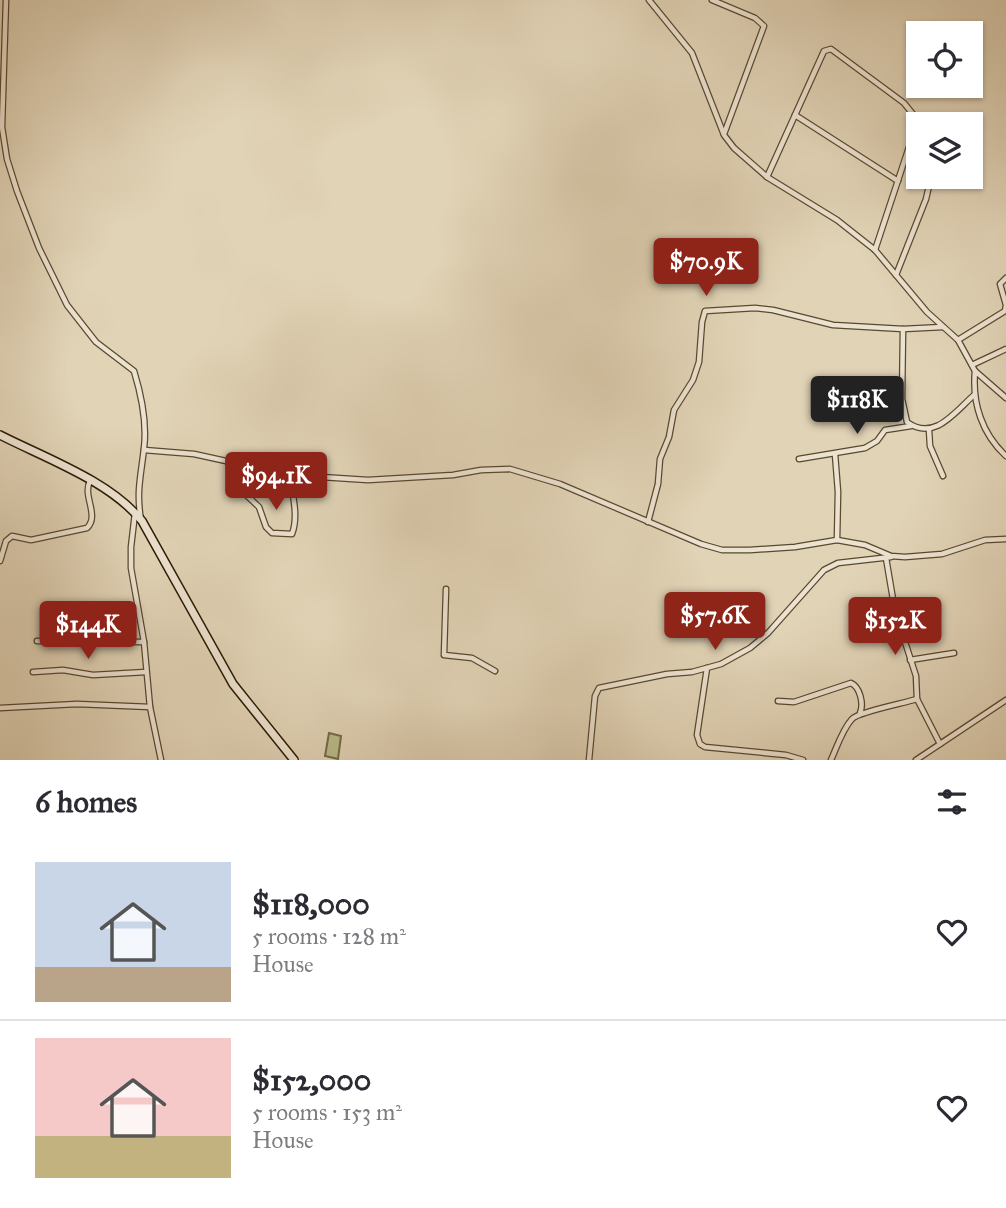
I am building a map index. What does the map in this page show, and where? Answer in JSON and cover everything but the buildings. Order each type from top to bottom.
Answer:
[{"type":"street","points":[[6,0],[3,142],[38,248],[67,305],[96,342],[134,371],[142,406],[144,450],[138,483],[142,521]]},
{"type":"street","points":[[649,0],[692,53],[724,135],[749,163],[837,220],[875,250],[927,312],[958,341],[974,368],[1006,398]]},
{"type":"street","points":[[712,0],[755,18],[764,26],[724,135]]},
{"type":"street","points":[[767,177],[824,51],[831,49],[915,114],[916,122],[875,250]]},
{"type":"street","points":[[795,115],[898,181]]},
{"type":"street","points":[[896,275],[928,189]]},
{"type":"street","points":[[958,341],[1004,311],[1006,305],[1000,284],[1006,278]]},
{"type":"street","points":[[648,522],[658,484],[660,459],[669,437],[674,410],[693,380],[699,362],[705,311],[734,307],[755,308],[833,325],[903,329],[944,327]]},
{"type":"street","points":[[903,329],[904,416],[912,426]]},
{"type":"street","points":[[974,368],[1006,349]]},
{"type":"street","points":[[974,368],[974,395],[985,431],[1006,456]]},
{"type":"street","points":[[799,459],[865,447],[877,441],[885,430],[912,426],[929,430],[940,425],[974,395]]},
{"type":"street","points":[[929,430],[930,446],[943,476]]},
{"type":"street","points":[[0,435],[90,481],[125,502],[135,513],[233,684],[295,760]]},
{"type":"street","points":[[144,450],[194,454],[290,475],[368,480],[510,469],[560,484],[701,544],[722,550],[795,547],[837,540],[865,545],[889,557]]},
{"type":"street","points":[[835,454],[838,492],[837,540]]},
{"type":"street","points":[[237,462],[241,489],[259,507],[266,527],[272,533],[292,534],[294,529],[290,475]]},
{"type":"street","points":[[0,561],[6,541],[12,537],[31,540],[90,526],[92,518],[86,491],[90,481]]},
{"type":"street","points":[[135,513],[131,568],[144,642],[150,708],[161,760]]},
{"type":"street","points":[[589,760],[595,696],[599,688],[707,668],[737,656],[778,624],[824,570],[838,564],[931,555],[985,540],[1006,539]]},
{"type":"street","points":[[889,557],[895,611],[916,676],[917,699],[940,744]]},
{"type":"street","points":[[446,589],[444,655],[472,658],[495,670]]},
{"type":"street","points":[[37,641],[144,642]]},
{"type":"street","points":[[910,660],[954,653]]},
{"type":"street","points":[[707,668],[697,735],[700,744],[705,747],[774,754],[800,760]]},
{"type":"street","points":[[33,672],[63,670],[99,675],[146,672]]},
{"type":"street","points":[[778,701],[794,702],[851,683],[856,686],[863,707],[853,718],[831,760]]},
{"type":"street","points":[[860,713],[878,711],[917,699]]},
{"type":"street","points":[[916,760],[1006,700]]},
{"type":"street","points":[[0,708],[77,704],[150,708]]},
{"type":"green space","points":[[329,733],[341,736],[338,759],[325,756]]}]
